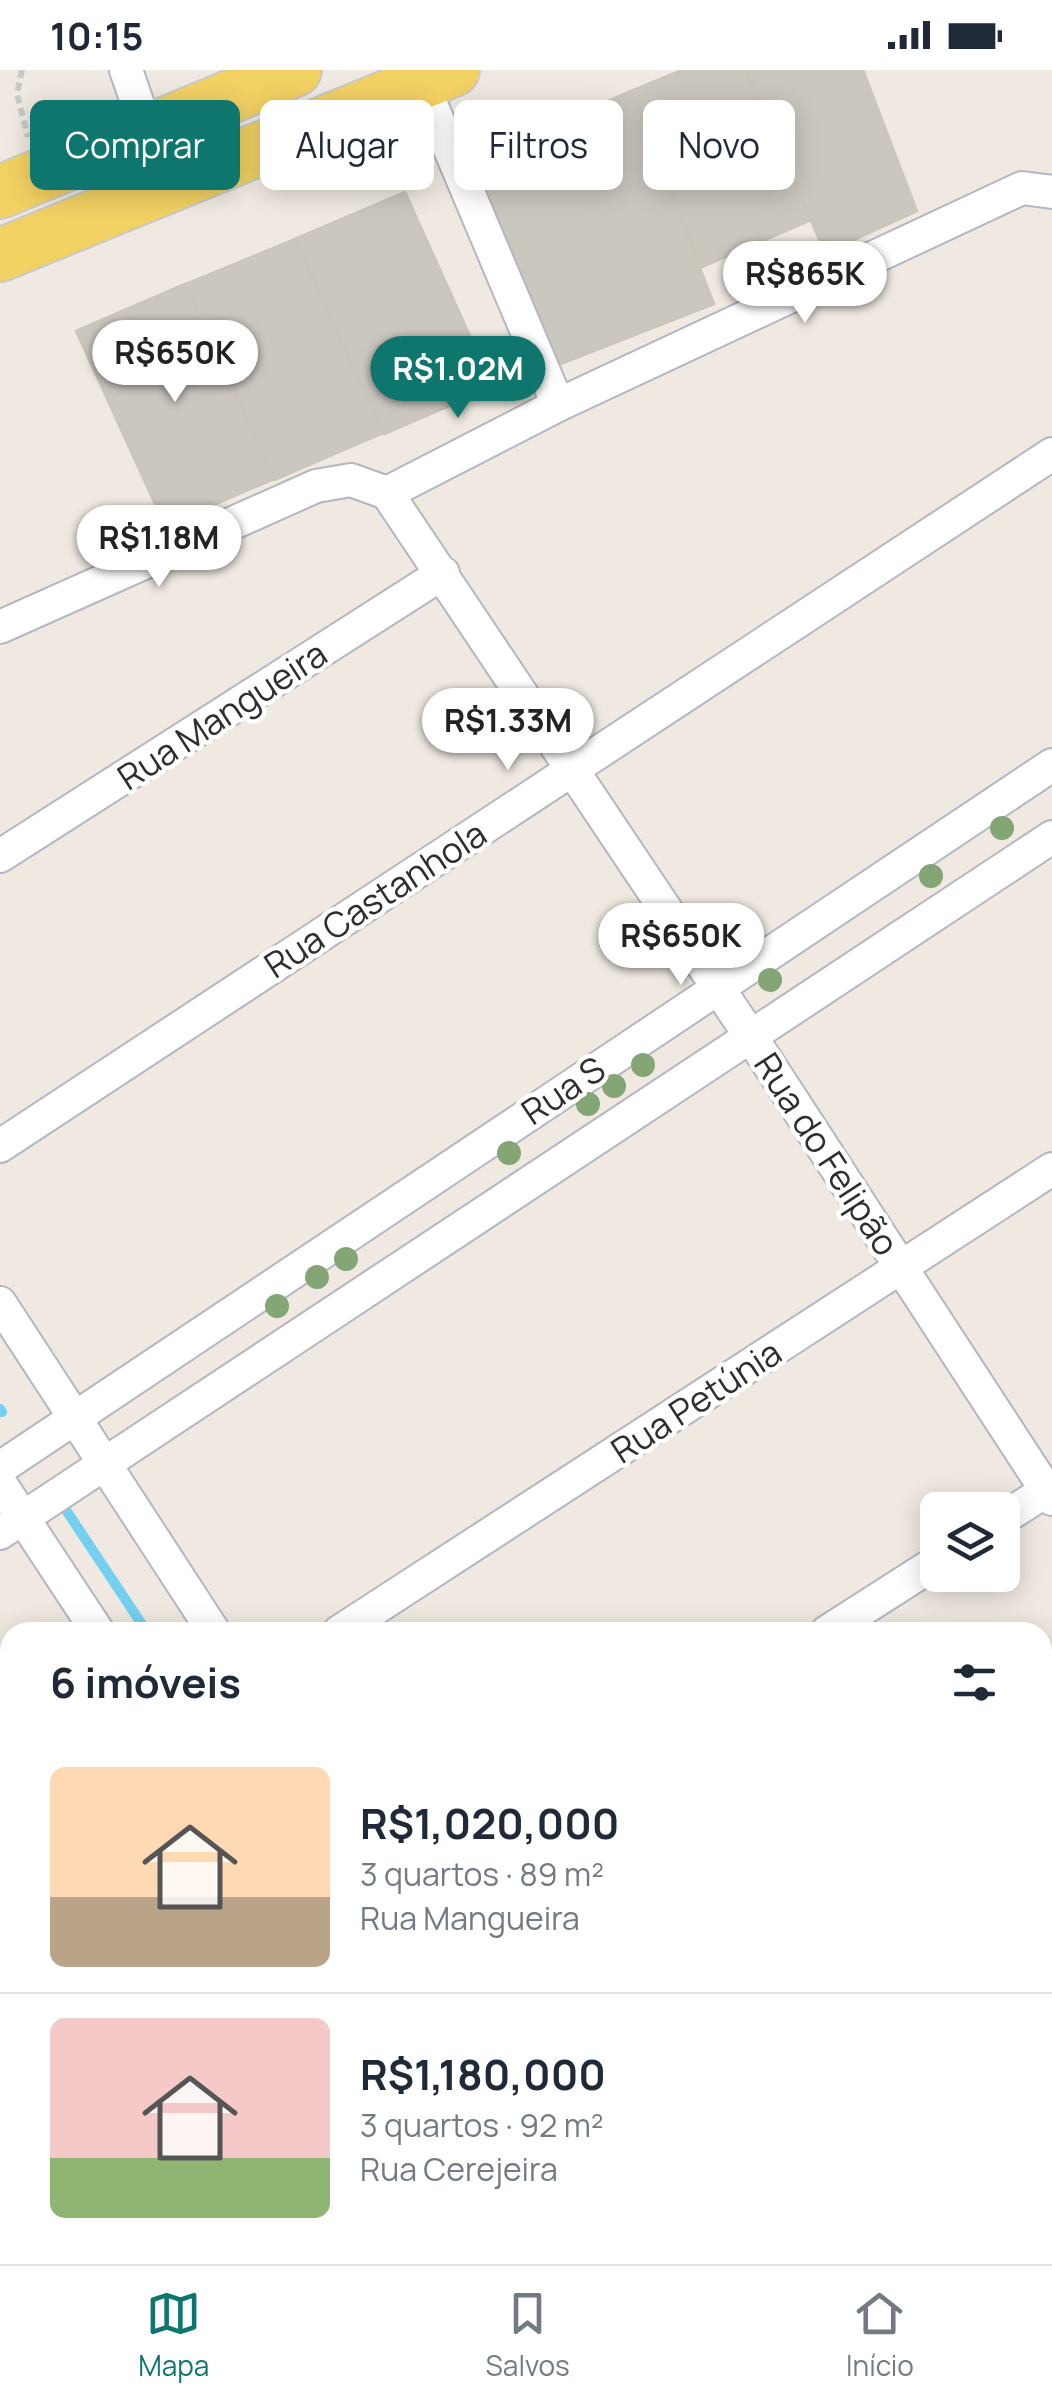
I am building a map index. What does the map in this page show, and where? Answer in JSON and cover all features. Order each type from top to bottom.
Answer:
[{"type":"main road","points":[[222,100],[295,70]]},
{"type":"main road","points":[[0,255],[437,76]]},
{"type":"street","points":[[126,70],[136,100]]},
{"type":"street","points":[[437,76],[558,406]]},
{"type":"street","points":[[0,628],[292,495],[351,480],[386,493],[558,406],[1022,188],[1052,192]]},
{"type":"street","name":"Rua Castanhola","points":[[0,1146],[1052,454]]},
{"type":"street","name":"Rua do Felipão","points":[[386,493],[443,573],[1050,1492]]},
{"type":"street","name":"Rua Mangueira","points":[[0,856],[443,573]]},
{"type":"street","name":"Rua S","points":[[0,1468],[1052,765]]},
{"type":"street","name":"Rua S","points":[[12,1526],[1052,837]]},
{"type":"street","name":"Rua Petúnia","points":[[354,1622],[1052,1169]]},
{"type":"street","points":[[0,1303],[208,1622]]},
{"type":"street","points":[[0,1482],[12,1526],[90,1622]]},
{"type":"street","points":[[1020,1509],[1050,1492]]},
{"type":"street","points":[[843,1622],[920,1573]]},
{"type":"path","points":[[19,183],[17,94],[22,70]]},
{"type":"building","points":[[682,70],[746,70],[759,100],[643,100],[643,121],[631,91]]},
{"type":"building","points":[[746,70],[863,70],[917,211],[825,253],[795,184],[795,100],[759,100]]},
{"type":"building","points":[[631,91],[643,122],[643,190],[670,190],[714,304],[556,366],[484,190],[623,190],[623,100],[610,100]]},
{"type":"building","points":[[795,183],[811,220],[702,267],[671,190],[795,190]]},
{"type":"building","points":[[405,192],[493,387],[384,434],[295,239]]},
{"type":"building","points":[[295,239],[383,433],[274,480],[186,284]]},
{"type":"building","points":[[185,284],[274,479],[165,526],[76,331]]},
{"type":"waterway","points":[[64,1507],[140,1622]]}]
